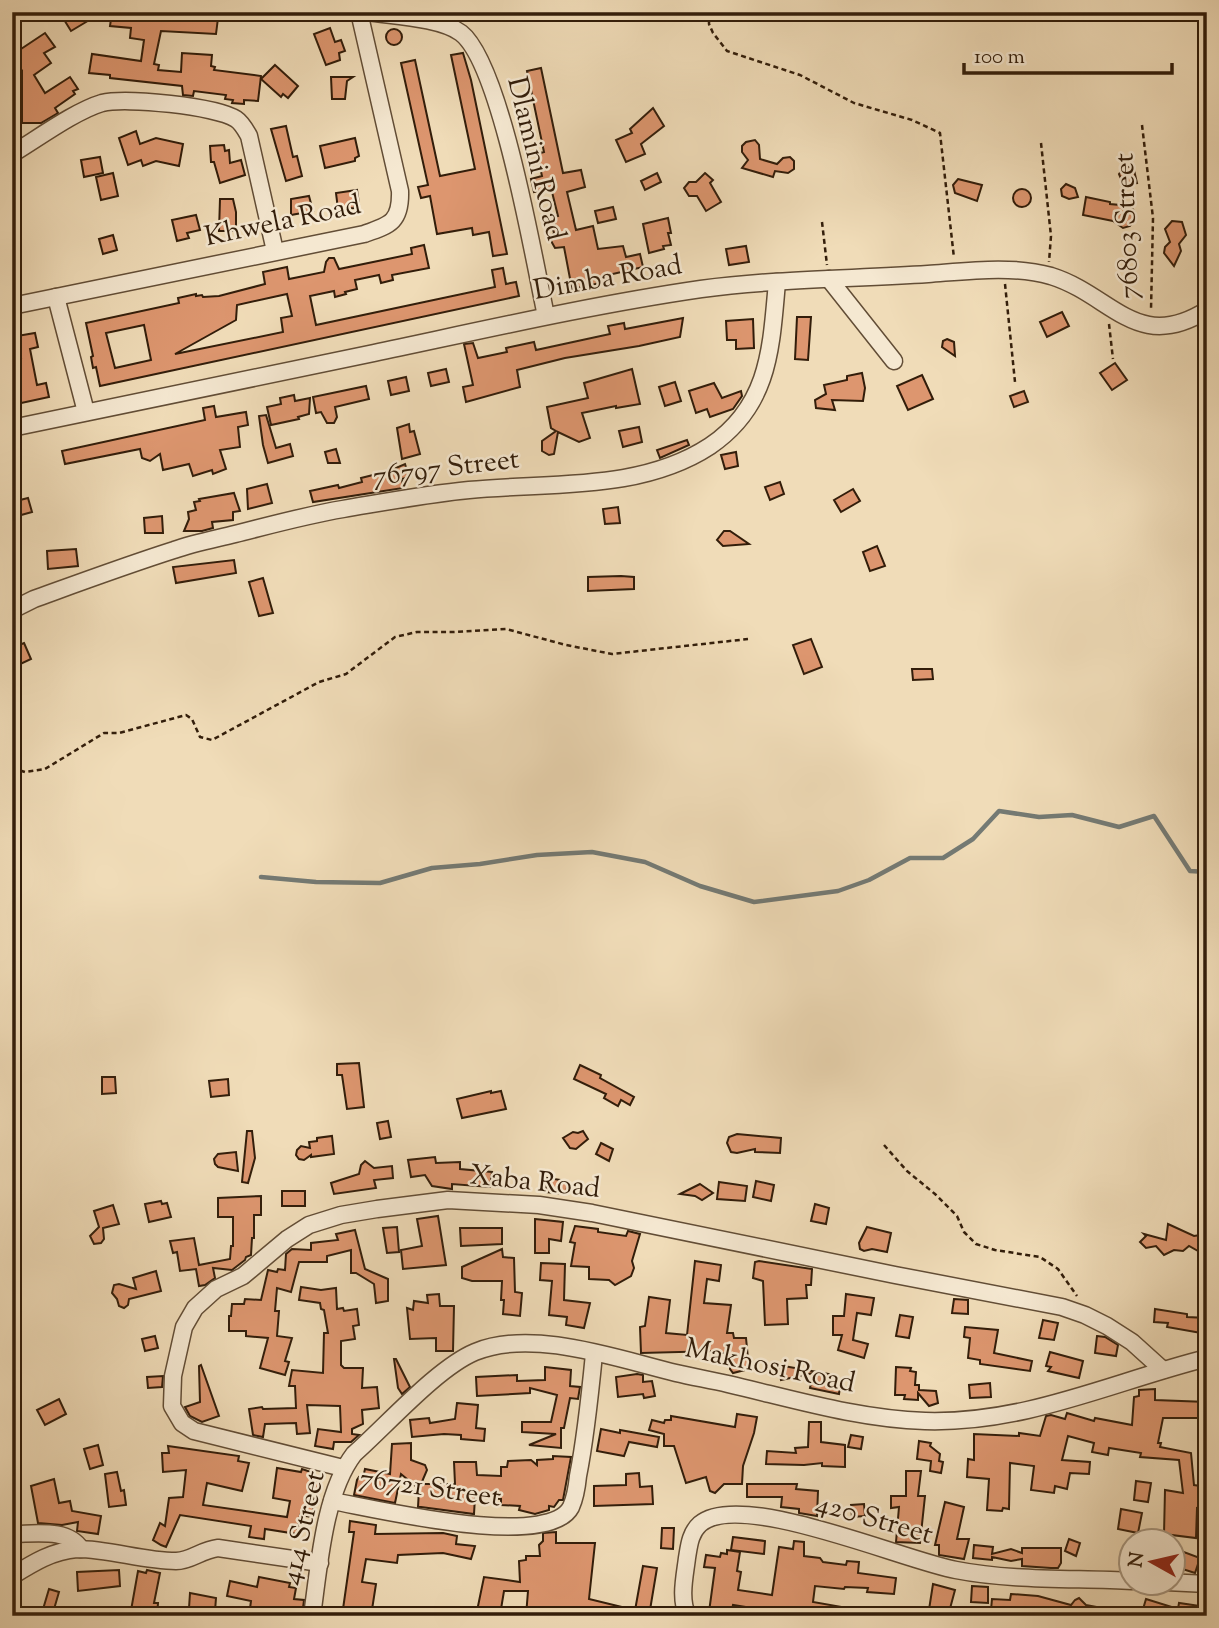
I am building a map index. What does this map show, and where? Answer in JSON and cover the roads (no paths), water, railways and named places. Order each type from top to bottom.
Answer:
[{"type":"street","name":"Khwela Road","points":[[12,306],[364,234],[388,225],[397,216],[401,204],[400,191],[359,12]]},
{"type":"street","name":"Dlamini Road","points":[[368,12],[448,25],[462,34],[474,47],[503,122],[546,316]]},
{"type":"street","points":[[12,154],[89,108],[116,100],[218,112],[235,118],[249,135],[275,251]]},
{"type":"street","name":"Dimba Road","points":[[12,428],[546,316],[705,289],[778,282],[1003,270],[1049,276],[1085,292],[1129,319],[1150,326],[1173,326],[1207,310]]},
{"type":"street","points":[[829,279],[894,361]]},
{"type":"street","name":"76797 Street","points":[[12,610],[34,599],[176,549],[340,510],[467,490],[598,481],[654,473],[712,444],[746,413],[763,378],[771,345],[778,282]]},
{"type":"street","points":[[57,297],[86,412]]},
{"type":"street","name":"Xaba Road","points":[[343,1468],[194,1431],[182,1423],[175,1414],[171,1393],[184,1327],[195,1308],[216,1289],[253,1268],[287,1239],[309,1225],[341,1215],[448,1200],[552,1207],[592,1213],[1030,1300],[1085,1315],[1132,1342],[1163,1370]]},
{"type":"street","name":"Makhosi Road","points":[[354,1454],[436,1379],[472,1353],[509,1343],[534,1343],[594,1354],[813,1405],[853,1413],[922,1421],[951,1421],[1023,1412],[1207,1358]]},
{"type":"street","name":"76721 Street","points":[[332,1501],[482,1527],[519,1526],[552,1521],[564,1516],[571,1507],[580,1466],[594,1354]]},
{"type":"street","name":"414 Street","points":[[312,1616],[332,1501],[343,1468],[354,1454]]},
{"type":"street","name":"420 Street","points":[[688,1616],[684,1602],[684,1585],[689,1543],[694,1531],[701,1522],[735,1515],[815,1528],[956,1570],[1118,1580]]},
{"type":"street","points":[[12,1534],[62,1535],[76,1540],[81,1549]]},
{"type":"street","points":[[12,1576],[62,1550],[81,1549],[176,1561],[218,1548],[320,1563]]},
{"type":"street","points":[[1188,1584],[1207,1584]]},
{"type":"waterway","points":[[261,877],[316,882],[380,883],[432,868],[537,855],[592,852],[645,862],[700,886],[754,902],[838,891],[869,880],[910,858],[943,858],[973,839],[999,811],[1039,817],[1072,815],[1119,827],[1154,816],[1190,871],[1207,872]]}]
